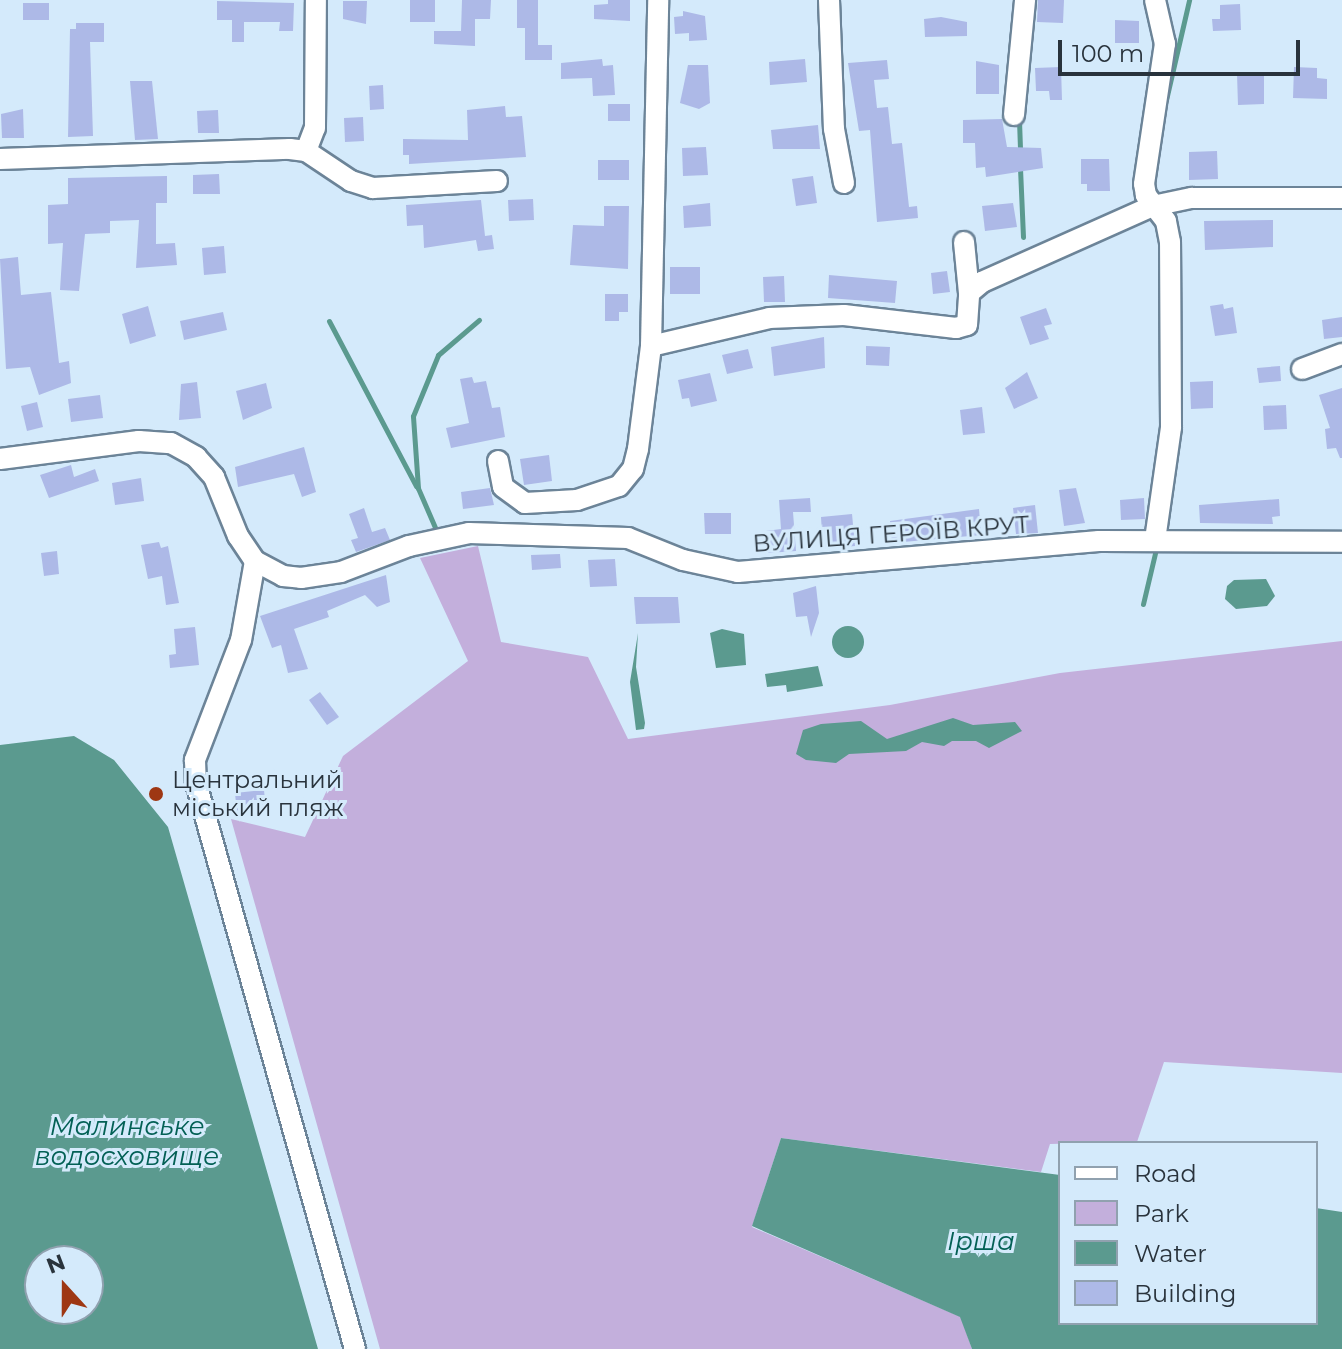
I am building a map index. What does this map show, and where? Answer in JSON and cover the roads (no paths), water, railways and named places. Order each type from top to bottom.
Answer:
[{"type":"street","points":[[306,151],[315,128],[316,0]]},
{"type":"street","points":[[498,461],[503,487],[525,503],[577,500],[619,486],[633,469],[651,346],[658,0]]},
{"type":"street","points":[[829,0],[833,120],[844,183]]},
{"type":"street","points":[[1014,115],[1025,0]]},
{"type":"street","points":[[1155,0],[1165,44],[1145,163],[1145,191],[1166,221],[1171,258],[1171,427],[1155,540]]},
{"type":"street","points":[[0,159],[306,151],[351,181],[373,188],[497,181]]},
{"type":"street","points":[[969,293],[999,272],[1153,206],[1192,198],[1342,198]]},
{"type":"street","points":[[651,346],[752,319],[844,315],[908,333],[967,325],[969,293],[964,242]]},
{"type":"street","points":[[1302,369],[1342,354]]},
{"type":"street","points":[[0,459],[139,441],[178,446],[214,477],[238,536],[255,561],[241,640],[195,760],[196,783],[355,1349]]},
{"type":"street","name":"ВУЛИЦЯ ГЕРОЇВ КРУТ","points":[[255,561],[283,576],[325,576],[430,539],[469,533],[628,538],[683,560],[738,572],[1087,541],[1342,542]]},
{"type":"water","points":[[1266,579],[1275,596],[1267,606],[1236,609],[1225,599],[1227,586],[1234,580]]},
{"type":"water","points":[[848,626],[859,631],[864,642],[859,653],[848,658],[837,653],[832,642],[837,631]]},
{"type":"water","points":[[722,629],[744,634],[746,665],[716,668],[710,633]]},
{"type":"water","points":[[638,633],[636,667],[645,723],[644,729],[636,730],[630,682]]},
{"type":"water","points":[[818,666],[823,686],[787,692],[786,685],[767,687],[765,674]]},
{"type":"water","points":[[953,718],[973,725],[1015,722],[1022,731],[989,748],[976,741],[952,741],[944,746],[922,742],[906,751],[849,754],[836,763],[806,760],[796,754],[803,730],[821,724],[861,721],[887,739]]},
{"type":"water","name":"Малинське водосховище","points":[[74,736],[114,760],[168,827],[318,1349],[0,1349],[0,745]]},
{"type":"water","name":"Ірша","points":[[781,1138],[1058,1175],[1058,1325],[1318,1325],[1318,1208],[1342,1212],[1342,1349],[972,1349],[960,1317],[752,1226]]},
{"type":"waterway","points":[[1166,100],[1189,0]]},
{"type":"waterway","points":[[1019,120],[1020,154]]},
{"type":"waterway","points":[[1020,168],[1023,237]]},
{"type":"waterway","points":[[437,532],[418,488],[413,416],[438,355],[479,320]]},
{"type":"waterway","points":[[329,321],[416,486]]},
{"type":"waterway","points":[[1143,604],[1156,549]]},
{"type":"place","name":"Центральний міський пляж","points":[[156,794]]}]
